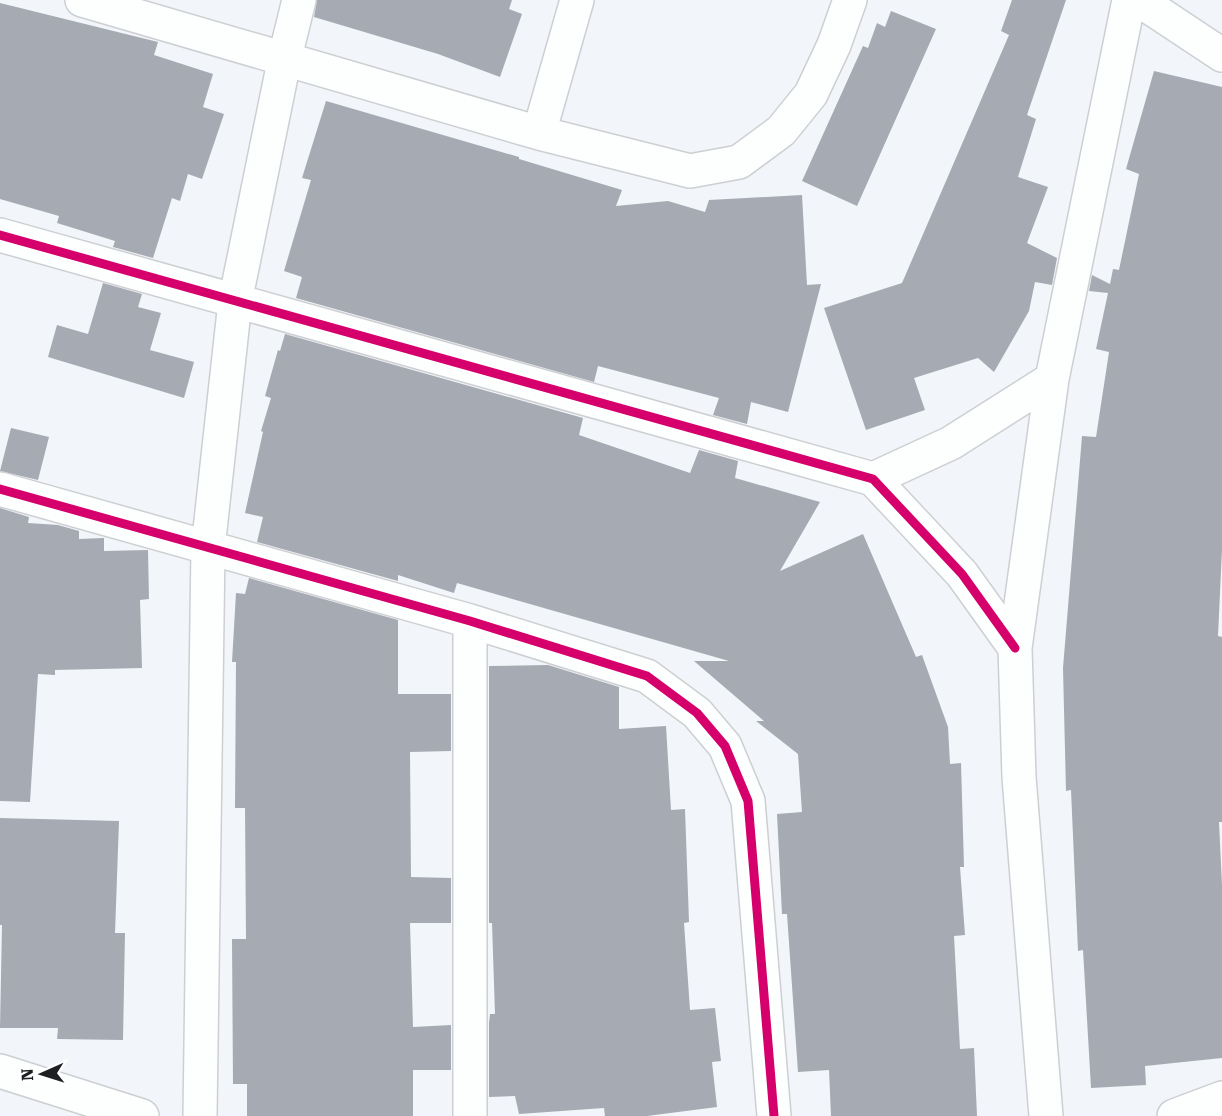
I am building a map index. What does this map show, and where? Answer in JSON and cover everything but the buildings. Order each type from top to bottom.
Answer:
[{"type":"street","points":[[82,0],[285,57],[539,133],[690,171],[739,162],[781,131],[811,94],[834,45],[850,0]]},
{"type":"street","points":[[200,1116],[208,548],[235,302],[285,57],[299,0]]},
{"type":"street","points":[[539,133],[578,0]]},
{"type":"street","points":[[1046,1116],[1019,777],[1015,648],[1052,379],[1129,0]]},
{"type":"street","points":[[1139,0],[1222,55]]},
{"type":"street","points":[[0,235],[873,479],[962,574],[1015,648]]},
{"type":"street","points":[[873,479],[951,443],[1052,379]]},
{"type":"street","points":[[0,489],[470,621],[647,676],[697,713],[725,746],[748,801],[774,1116]]},
{"type":"street","points":[[470,621],[470,1116]]},
{"type":"street","points":[[0,1071],[142,1116]]},
{"type":"street","points":[[1174,1116],[1222,1098]]},
{"type":"cycle path","points":[[0,235],[873,479],[962,574],[1015,648]]},
{"type":"cycle path","points":[[0,489],[470,621],[647,676],[697,713],[725,746],[748,801],[774,1116]]}]
